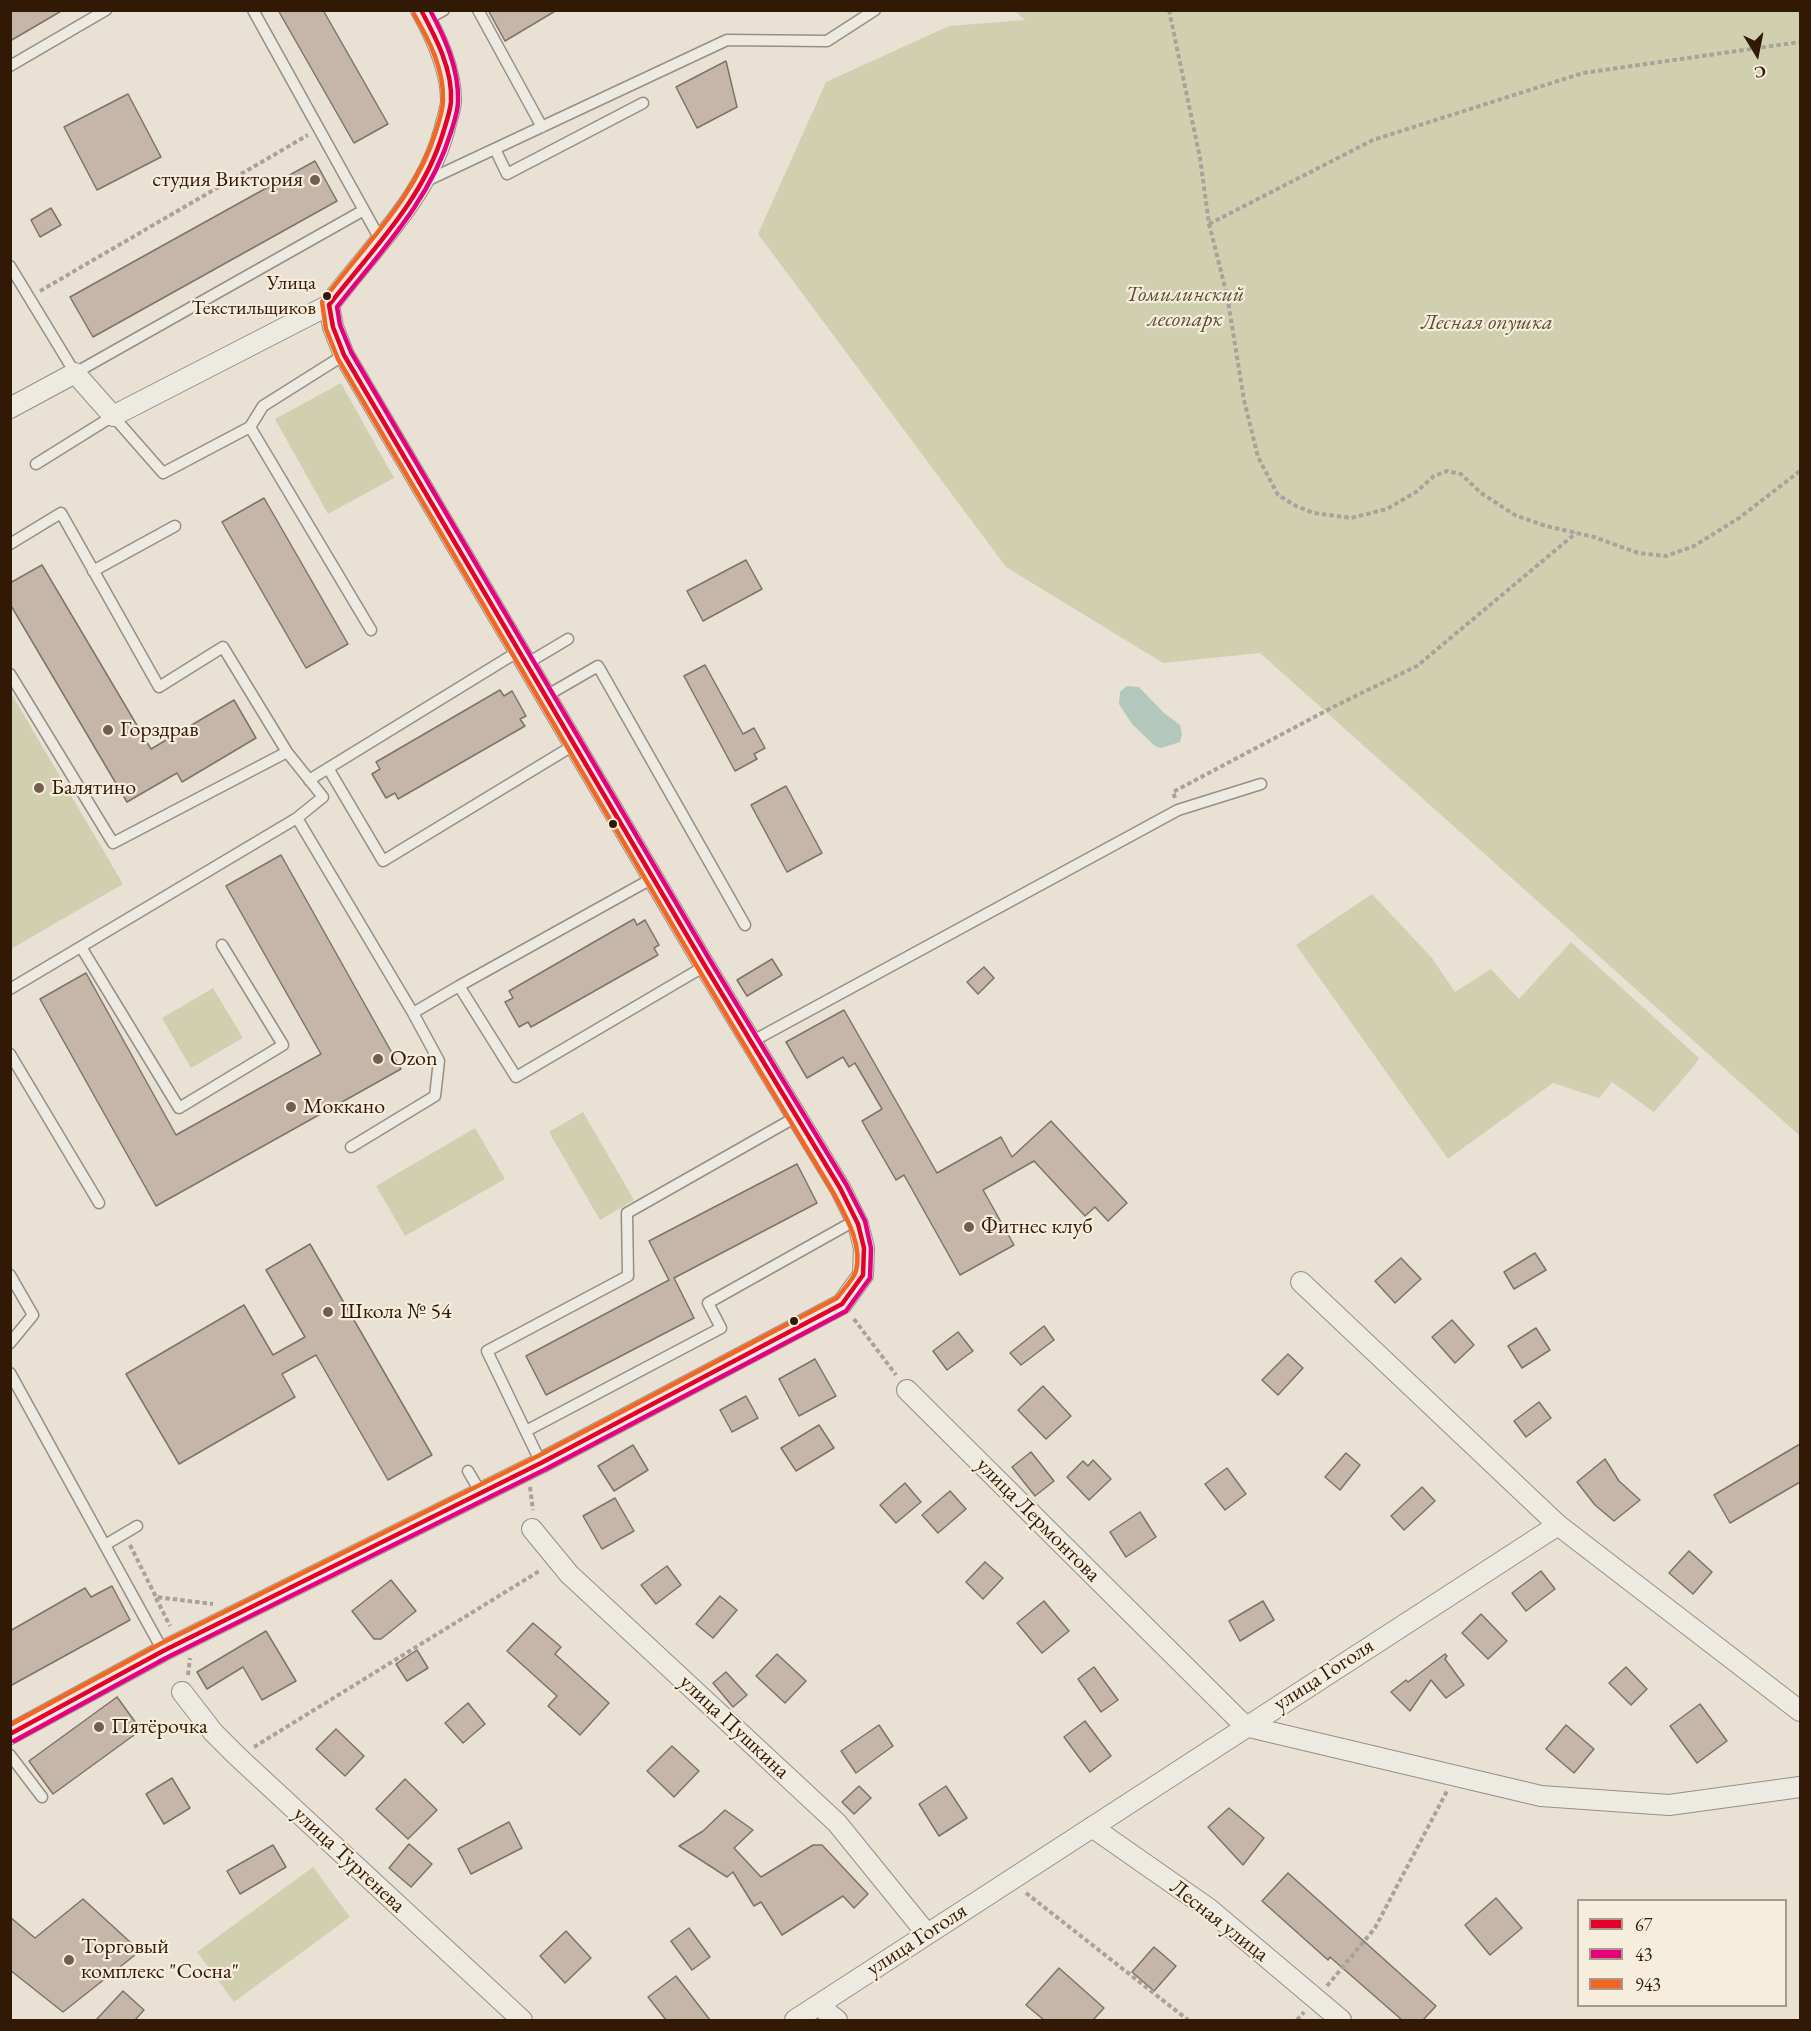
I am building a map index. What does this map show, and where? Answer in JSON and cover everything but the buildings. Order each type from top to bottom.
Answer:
[{"type":"street","points":[[10,408],[75,373],[113,416],[329,305],[424,182],[442,141],[451,101],[446,64],[423,15]]},
{"type":"street","points":[[10,1734],[163,1651],[541,1463],[842,1304],[863,1275],[864,1248],[856,1220],[840,1188],[705,966],[344,355],[333,327],[329,305]]},
{"type":"street","points":[[1301,1282],[1558,1525],[1800,1711]]},
{"type":"street","name":"улица Лермонтова","points":[[907,1390],[1245,1726]]},
{"type":"street","name":"улица Гоголя","points":[[795,2020],[1558,1525]]},
{"type":"street","name":"улица Пушкина","points":[[532,1529],[569,1574],[837,1823],[927,1934]]},
{"type":"street","name":"улица Тургенева","points":[[182,1692],[213,1732],[238,1757],[522,2020]]},
{"type":"street","points":[[1245,1726],[1541,1796],[1669,1805],[1800,1787]]},
{"type":"street","name":"Лесная улица","points":[[1092,1827],[1208,1908],[1341,2020]]},
{"type":"street","points":[[818,2005],[837,2020]]},
{"type":"lane","points":[[10,66],[106,10]]},
{"type":"lane","points":[[253,10],[381,240]]},
{"type":"lane","points":[[423,15],[444,10]]},
{"type":"lane","points":[[478,10],[542,127]]},
{"type":"lane","points":[[424,182],[727,40],[827,41],[875,10]]},
{"type":"lane","points":[[495,149],[507,174],[643,104]]},
{"type":"lane","points":[[10,266],[75,373],[364,210]]},
{"type":"lane","points":[[36,464],[113,416],[163,473],[250,427],[263,406],[344,355]]},
{"type":"lane","points":[[250,427],[371,630]]},
{"type":"lane","points":[[10,544],[61,513],[159,687],[223,647],[287,752],[323,797],[297,818],[10,989]]},
{"type":"lane","points":[[93,571],[175,526]]},
{"type":"lane","points":[[309,780],[523,657],[568,639]]},
{"type":"lane","points":[[546,696],[598,666],[745,925]]},
{"type":"lane","points":[[10,674],[113,843],[287,752]]},
{"type":"lane","points":[[328,768],[383,861],[574,745]]},
{"type":"lane","points":[[751,1042],[1178,810],[1261,784]]},
{"type":"lane","points":[[297,818],[439,1061],[435,1096],[351,1147]]},
{"type":"lane","points":[[413,1013],[653,878]]},
{"type":"lane","points":[[81,947],[179,1108],[283,1045],[222,945]]},
{"type":"lane","points":[[459,986],[516,1077],[705,966]]},
{"type":"lane","points":[[10,1054],[99,1203]]},
{"type":"lane","points":[[541,1463],[487,1351],[628,1276],[627,1213],[796,1117]]},
{"type":"lane","points":[[526,1431],[721,1328],[708,1303],[856,1220]]},
{"type":"lane","points":[[10,1275],[33,1315],[10,1343]]},
{"type":"lane","points":[[10,1373],[163,1651]]},
{"type":"lane","points":[[468,1471],[481,1493]]},
{"type":"lane","points":[[105,1545],[137,1526]]},
{"type":"lane","points":[[10,1755],[42,1797]]},
{"type":"path","points":[[1169,10],[1200,158],[1209,224],[1227,296],[1244,400],[1258,457],[1278,495],[1314,513],[1351,518],[1387,509],[1416,492],[1434,476],[1446,471],[1461,474],[1481,493],[1515,515],[1546,526],[1594,537],[1638,553],[1666,556],[1694,546],[1739,518],[1800,471]]},
{"type":"path","points":[[1209,224],[1373,140],[1583,73],[1800,42]]},
{"type":"path","points":[[29,297],[318,129]]},
{"type":"path","points":[[1178,810],[1173,792],[1417,666],[1576,533]]},
{"type":"path","points":[[842,1304],[907,1390]]},
{"type":"path","points":[[124,1534],[174,1634]]},
{"type":"path","points":[[238,1757],[557,1560]]},
{"type":"path","points":[[156,1597],[218,1605]]},
{"type":"path","points":[[1297,2020],[1375,1928],[1455,1775]]},
{"type":"path","points":[[1009,1880],[1188,2020]]},
{"type":"green space","name":"Томилинский лесопарк","points":[[1015,11],[1800,11],[1800,1136],[1260,653],[1163,663],[1006,567],[758,234],[826,82],[949,26],[1025,20]]},
{"type":"green space","points":[[341,383],[394,478],[328,514],[275,419]]},
{"type":"green space","name":"Балятино","points":[[11,693],[123,884],[11,949]]},
{"type":"green space","points":[[1372,894],[1432,958],[1455,992],[1491,969],[1519,999],[1571,942],[1699,1058],[1654,1112],[1612,1082],[1599,1098],[1553,1083],[1448,1159],[1296,945]]},
{"type":"green space","points":[[213,988],[243,1038],[191,1068],[162,1018]]},
{"type":"green space","points":[[583,1112],[634,1200],[600,1220],[549,1132]]},
{"type":"green space","points":[[475,1128],[505,1179],[405,1236],[376,1186]]},
{"type":"green space","points":[[313,1867],[350,1917],[234,2002],[197,1952]]},
{"type":"shaded area","points":[[1127,686],[1139,687],[1164,713],[1180,725],[1182,734],[1180,742],[1161,748],[1155,746],[1132,724],[1119,704],[1120,692]]},
{"type":"transit line","name":"67","points":[[10,1734],[163,1651],[541,1463],[842,1304],[863,1275],[864,1248],[858,1224],[840,1188],[705,966],[344,355],[333,327],[329,305],[409,203],[423,181],[448,118],[451,102],[449,78],[438,43],[421,10]]},
{"type":"transit line","name":"43","points":[[14,1741],[166,1658],[544,1470],[846,1311],[870,1278],[871,1248],[865,1221],[846,1184],[711,962],[351,352],[340,325],[337,307],[417,203],[442,157],[455,121],[458,89],[454,66],[430,10]]},
{"type":"transit line","name":"943","points":[[10,1725],[160,1644],[538,1456],[837,1298],[856,1271],[858,1261],[855,1240],[833,1192],[338,359],[326,329],[322,302],[402,200],[427,155],[440,119],[443,100],[441,77],[430,44],[414,14]]},
{"type":"place","name":"студия Виктория","points":[[315,180]]},
{"type":"place","name":"Улица Текстильщиков","points":[[327,296]]},
{"type":"place","name":"Горздрав","points":[[108,730]]},
{"type":"place","name":"Балятино","points":[[39,788]]},
{"type":"place","name":"Ozon","points":[[378,1059]]},
{"type":"place","name":"Моккано","points":[[291,1107]]},
{"type":"place","name":"Фитнес клуб","points":[[969,1227]]},
{"type":"place","name":"Школа № 54","points":[[328,1312]]},
{"type":"place","name":"Пятёрочка","points":[[99,1727]]},
{"type":"place","name":"Торговый комплекс \"Сосна\"","points":[[69,1960]]},
{"type":"park label","name":"Лесная опушка","points":[[1487,323]]}]
